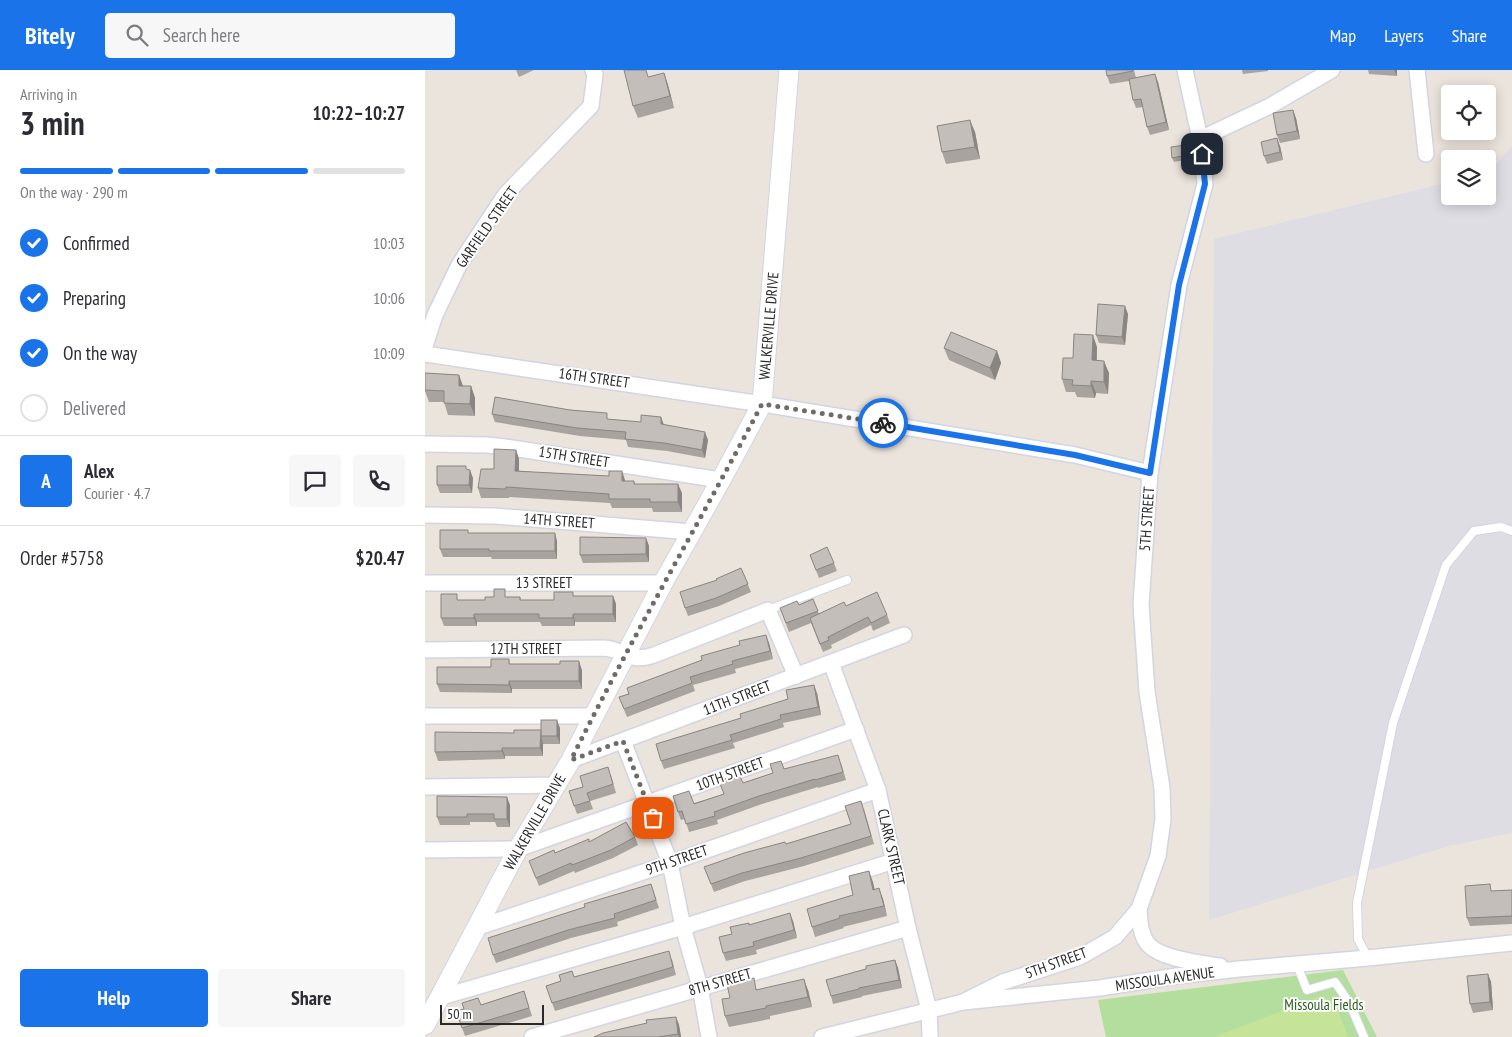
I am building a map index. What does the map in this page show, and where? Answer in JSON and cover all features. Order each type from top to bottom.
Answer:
[{"type":"street","name":"GARFIELD STREET","points":[[425,346],[435,315],[459,265],[505,195],[591,106],[595,74],[593,70]]},
{"type":"street","name":"WALKERVILLE DRIVE","points":[[425,1025],[519,849],[571,760],[663,583],[762,404],[789,70]]},
{"type":"street","name":"5TH STREET","points":[[963,1002],[1003,982],[1081,957],[1115,937],[1139,909],[1159,856],[1163,819],[1160,767],[1147,692],[1141,605],[1150,473],[1179,285],[1205,184],[1200,139],[1185,70]]},
{"type":"street","points":[[1200,139],[1270,106],[1332,70]]},
{"type":"street","points":[[1417,70],[1426,154]]},
{"type":"street","name":"16TH STREET","points":[[425,354],[762,404],[1075,455],[1150,473]]},
{"type":"street","name":"15TH STREET","points":[[425,444],[480,444],[505,447],[721,480]]},
{"type":"street","name":"14TH STREET","points":[[425,515],[495,516],[692,532]]},
{"type":"street","name":"13 STREET","points":[[425,583],[663,583]]},
{"type":"street","points":[[625,655],[634,659],[644,659],[769,610],[796,676]]},
{"type":"street","name":"11TH STREET","points":[[571,760],[904,636]]},
{"type":"street","name":"12TH STREET","points":[[425,650],[603,648],[625,655]]},
{"type":"street","name":"CLARK STREET","points":[[831,663],[878,790],[895,861],[908,928],[929,1010],[930,1037]]},
{"type":"street","points":[[425,716],[593,716]]},
{"type":"street","name":"10TH STREET","points":[[425,850],[519,849],[856,729]]},
{"type":"street","points":[[623,741],[670,863],[683,927],[700,988],[709,1037]]},
{"type":"street","points":[[425,787],[557,785]]},
{"type":"street","name":"9TH STREET","points":[[476,928],[670,863],[878,790]]},
{"type":"street","points":[[438,998],[683,927],[895,861]]},
{"type":"street","name":"5TH STREET","points":[[1139,909],[1141,931],[1148,945],[1173,959],[1239,969]]},
{"type":"street","name":"8TH STREET","points":[[532,1037],[908,928]]},
{"type":"street","name":"MISSOULA AVENUE","points":[[822,1037],[963,1002],[1100,988],[1176,976],[1239,969],[1297,965],[1512,943]]},
{"type":"lane","points":[[1368,958],[1358,939],[1357,903],[1393,723],[1445,565],[1474,531],[1501,527],[1512,531]]},
{"type":"lane","points":[[769,610],[847,580]]},
{"type":"lane","points":[[1297,965],[1307,990],[1335,982],[1350,1004],[1364,1037]]},
{"type":"shaded area","points":[[1512,146],[1512,833],[1449,846],[1209,920],[1214,239],[1441,184],[1441,205],[1496,205],[1496,164]]},
{"type":"green space","name":"Missoula Fields","points":[[1343,970],[1377,1037],[1106,1037],[1098,1000]]},
{"type":"green space","points":[[1321,996],[1335,1003],[1348,1037],[1214,1037]]},
{"type":"building","points":[[624,70],[646,70],[648,77],[664,73],[670,96],[633,106]]},
{"type":"building","points":[[1106,70],[1133,70],[1133,71],[1107,76]]},
{"type":"building","points":[[1155,74],[1166,122],[1147,127],[1141,99],[1133,100],[1129,79]]},
{"type":"building","points":[[1293,110],[1297,131],[1277,135],[1273,113]]},
{"type":"building","points":[[970,120],[975,147],[942,152],[937,126]]},
{"type":"building","points":[[1277,138],[1280,152],[1264,156],[1261,142]]},
{"type":"building","points":[[1186,145],[1187,155],[1172,158],[1171,147]]},
{"type":"building","points":[[1098,304],[1125,306],[1122,337],[1096,335]]},
{"type":"building","points":[[951,332],[997,351],[990,368],[944,348]]},
{"type":"building","points":[[1074,334],[1093,335],[1092,360],[1104,361],[1104,382],[1091,381],[1091,386],[1072,385],[1073,380],[1062,379],[1063,358],[1073,358]]},
{"type":"building","points":[[425,373],[459,375],[459,386],[471,386],[470,404],[444,403],[444,391],[425,390]]},
{"type":"building","points":[[495,397],[570,410],[607,413],[607,419],[641,422],[641,415],[661,417],[661,424],[705,432],[702,450],[664,443],[625,439],[626,432],[577,428],[492,414]]},
{"type":"building","points":[[494,449],[516,450],[515,471],[609,476],[609,471],[622,471],[622,481],[634,481],[634,484],[678,484],[678,502],[650,502],[650,499],[609,499],[609,494],[506,487],[506,489],[478,488],[481,469],[494,469]]},
{"type":"building","points":[[437,466],[466,466],[466,469],[470,470],[469,485],[437,485]]},
{"type":"building","points":[[440,530],[468,530],[468,533],[555,533],[555,551],[440,549]]},
{"type":"building","points":[[580,537],[646,538],[646,554],[580,555]]},
{"type":"building","points":[[827,547],[834,563],[816,570],[810,555]]},
{"type":"building","points":[[741,568],[748,584],[716,598],[685,608],[680,592],[717,580]]},
{"type":"building","points":[[494,589],[505,589],[505,597],[520,597],[520,600],[554,600],[554,592],[573,592],[573,596],[613,596],[613,614],[573,614],[573,618],[539,618],[539,614],[474,614],[474,618],[441,618],[441,594],[457,594],[457,600],[485,600],[485,597],[494,597]]},
{"type":"building","points":[[877,592],[887,615],[871,623],[868,617],[828,637],[829,640],[820,644],[810,618],[844,602],[846,606]]},
{"type":"building","points":[[813,599],[818,611],[786,623],[780,608],[797,601],[799,605]]},
{"type":"building","points":[[766,635],[770,651],[732,661],[733,664],[690,677],[692,683],[624,709],[619,697],[629,694],[627,688],[702,660],[701,656],[740,645],[739,641]]},
{"type":"building","points":[[491,659],[509,659],[509,664],[560,664],[560,661],[579,661],[579,681],[509,681],[509,685],[437,684],[437,667],[491,667]]},
{"type":"building","points":[[814,685],[818,707],[780,715],[781,719],[730,735],[732,740],[661,761],[656,744],[741,718],[740,714],[788,699],[786,690]]},
{"type":"building","points":[[541,720],[557,720],[557,736],[541,736]]},
{"type":"building","points":[[514,730],[541,730],[540,748],[502,748],[502,751],[435,752],[435,732],[514,733]]},
{"type":"building","points":[[838,755],[843,772],[759,796],[714,812],[715,816],[686,824],[682,811],[678,812],[673,796],[689,791],[694,804],[724,794],[719,781],[739,774],[743,783],[773,773],[770,764],[781,761],[784,769]]},
{"type":"building","points":[[608,767],[613,784],[587,793],[590,801],[574,806],[569,791],[583,787],[580,776]]},
{"type":"building","points":[[437,796],[507,797],[507,819],[494,819],[494,814],[467,814],[467,817],[437,817]]},
{"type":"building","points":[[861,801],[871,836],[801,858],[742,873],[711,884],[704,867],[744,853],[785,842],[786,844],[851,824],[845,806]]},
{"type":"building","points":[[626,822],[635,837],[611,850],[572,865],[571,863],[536,878],[529,861],[554,850],[555,853],[589,839],[589,842]]},
{"type":"building","points":[[869,871],[873,890],[879,888],[884,906],[839,916],[840,918],[812,927],[807,909],[853,895],[849,876]]},
{"type":"building","points":[[651,884],[656,900],[614,914],[615,918],[568,930],[493,955],[488,938],[585,907],[584,904]]},
{"type":"building","points":[[1490,884],[1491,891],[1512,890],[1512,916],[1467,918],[1465,886]]},
{"type":"building","points":[[790,913],[794,930],[753,942],[754,946],[723,953],[719,937],[732,934],[730,927],[749,923],[749,925]]},
{"type":"building","points":[[669,951],[673,967],[552,1003],[546,986],[561,981],[559,975],[572,971],[574,977]]},
{"type":"building","points":[[895,960],[899,980],[831,996],[826,980],[866,969],[866,966]]},
{"type":"building","points":[[1488,974],[1490,1002],[1470,1004],[1467,976]]},
{"type":"building","points":[[754,978],[756,990],[804,979],[808,997],[725,1016],[722,999],[730,998],[727,984]]},
{"type":"building","points":[[524,991],[529,1008],[462,1028],[456,1011],[464,1009],[462,1003],[478,998],[481,1005]]},
{"type":"building","points":[[676,1017],[678,1034],[658,1037],[594,1037],[603,1033],[647,1023],[646,1020]]},
{"type":"way so far","points":[[653,818],[623,741],[571,760],[663,583],[762,404],[883,423]]},
{"type":"route","points":[[883,423],[1075,455],[1150,473],[1179,285],[1205,184],[1202,154]]}]
